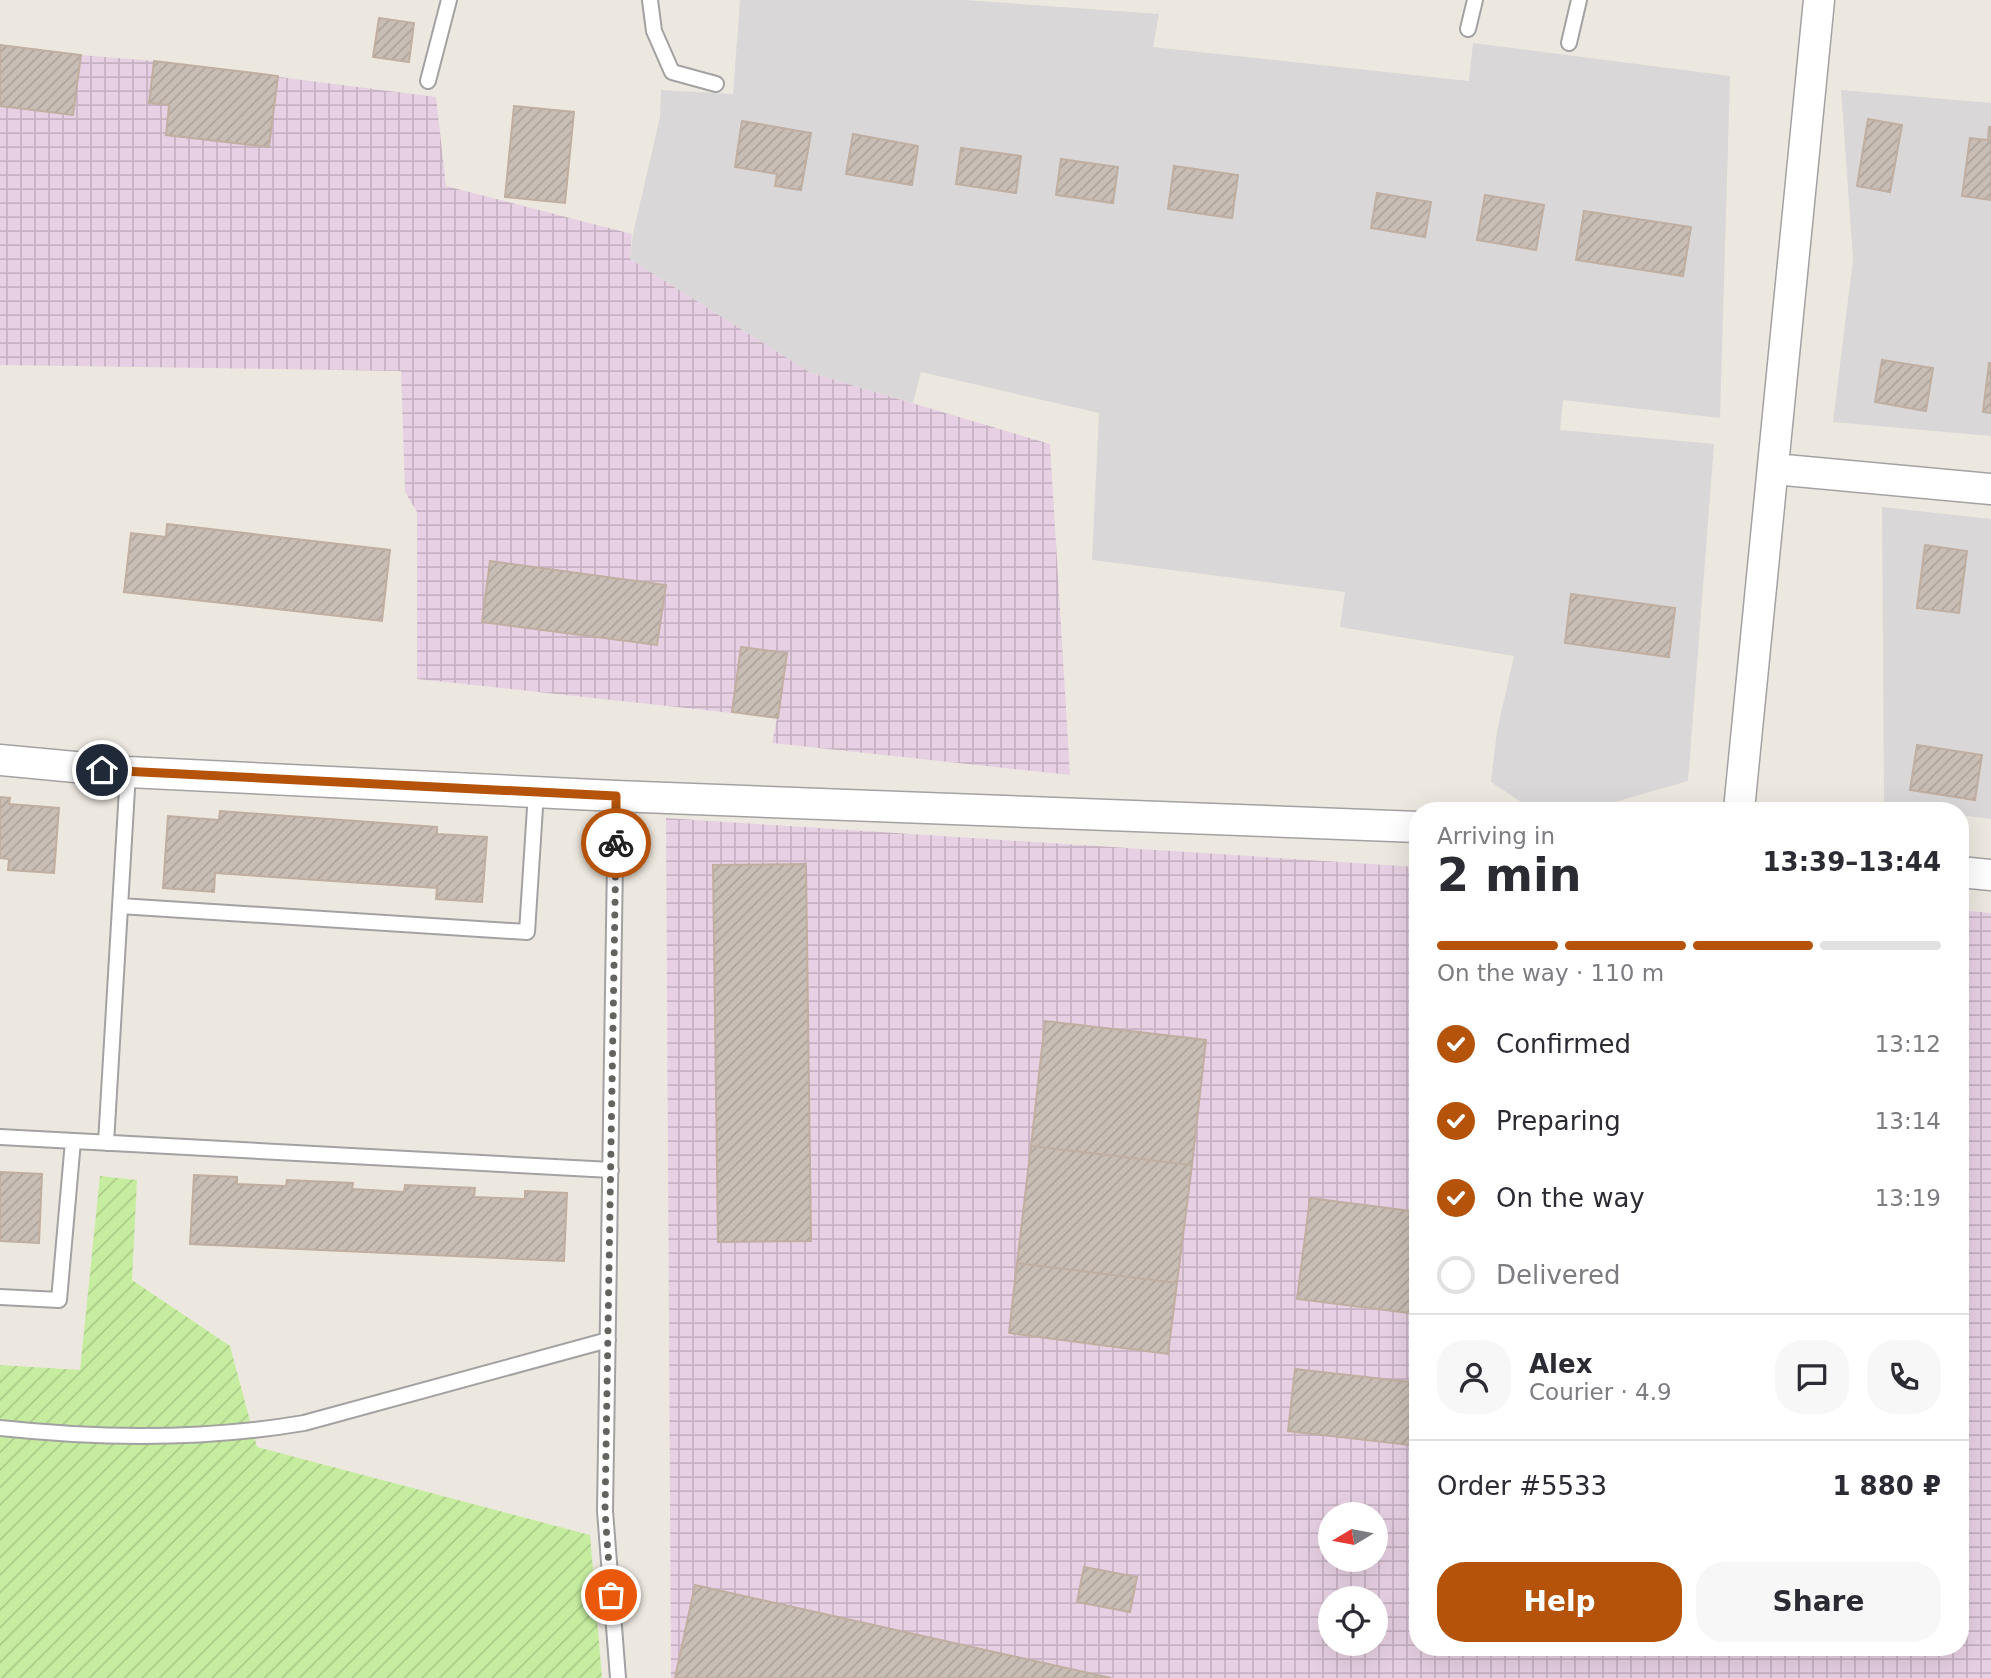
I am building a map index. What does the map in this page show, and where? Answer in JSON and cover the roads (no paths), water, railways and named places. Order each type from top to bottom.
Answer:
[{"type":"street","points":[[1740,802],[1819,0]]},
{"type":"street","points":[[1774,469],[1991,489]]},
{"type":"street","points":[[0,760],[128,772],[616,796],[1409,827]]},
{"type":"street","points":[[1969,873],[1991,875]]},
{"type":"lane","points":[[428,81],[449,0]]},
{"type":"lane","points":[[650,0],[654,31],[672,72],[716,84]]},
{"type":"lane","points":[[1468,29],[1475,0]]},
{"type":"lane","points":[[1569,43],[1579,0]]},
{"type":"lane","points":[[106,1143],[128,772]]},
{"type":"lane","points":[[120,906],[527,932],[536,792]]},
{"type":"lane","points":[[616,796],[605,1511],[618,1678]]},
{"type":"lane","points":[[0,1138],[611,1170]]},
{"type":"lane","points":[[0,1297],[60,1300],[73,1141]]},
{"type":"lane","points":[[0,1428],[136,1437],[253,1432],[304,1423],[608,1340]]}]
